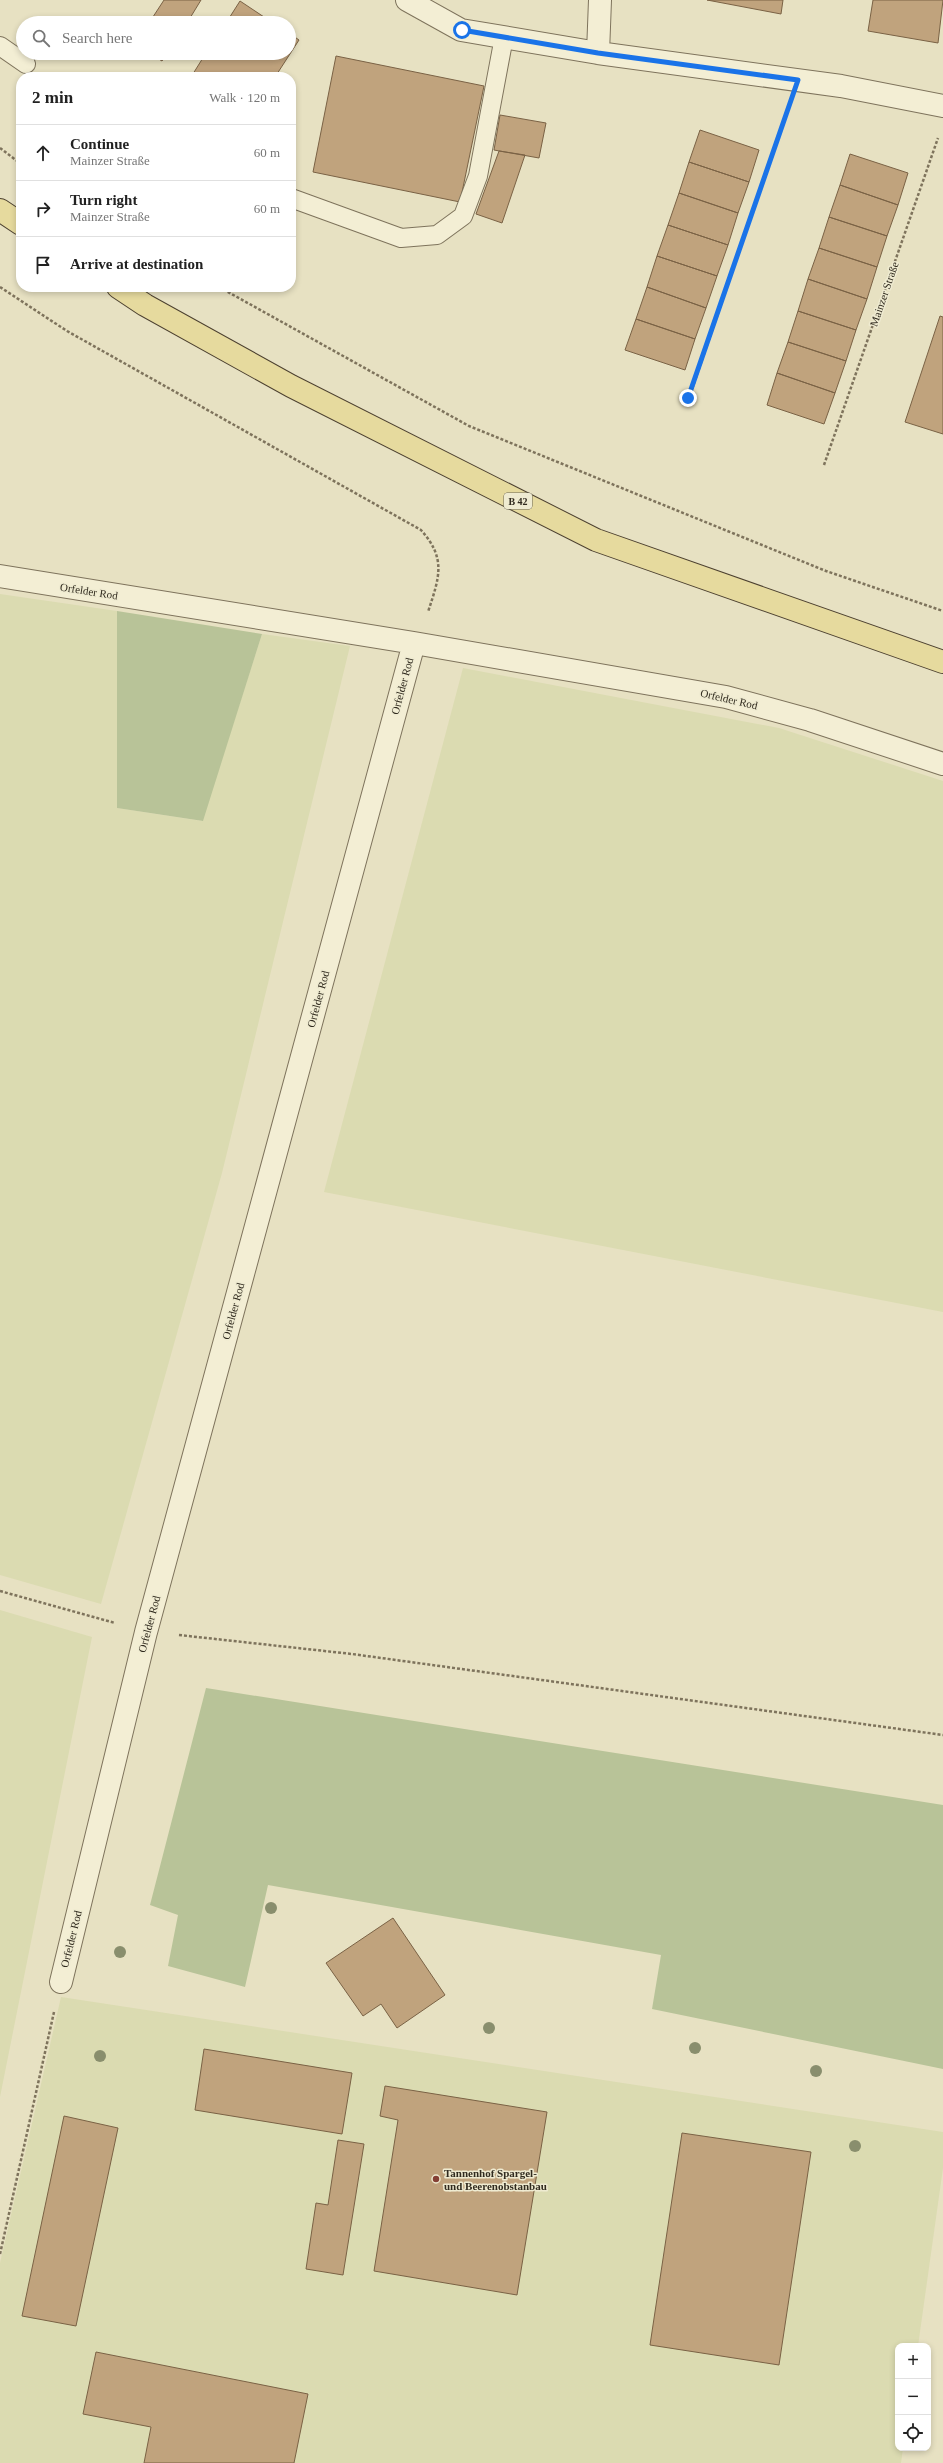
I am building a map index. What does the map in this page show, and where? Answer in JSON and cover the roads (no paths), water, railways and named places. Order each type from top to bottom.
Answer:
[{"type":"main road","points":[[0,210],[16,221]]},
{"type":"main road","name":"B 42","points":[[126,292],[145,305],[291,386],[596,540],[943,662]]},
{"type":"street","points":[[407,0],[462,30],[598,53],[841,86],[943,106]]},
{"type":"street","points":[[598,53],[600,0]]},
{"type":"street","name":"Orfelder Rod","points":[[0,576],[414,643],[726,697],[810,720],[943,764]]},
{"type":"street","name":"Orfelder Rod","points":[[61,1982],[146,1632],[414,643]]},
{"type":"lane","points":[[296,200],[401,238],[437,235],[462,216],[478,176],[504,37]]},
{"type":"lane","points":[[0,46],[16,57]]},
{"type":"lane","points":[[20,60],[26,64]]},
{"type":"place","name":"Tannenhof Spargel- und Beerenobstanbau","points":[[436,2179]]}]
